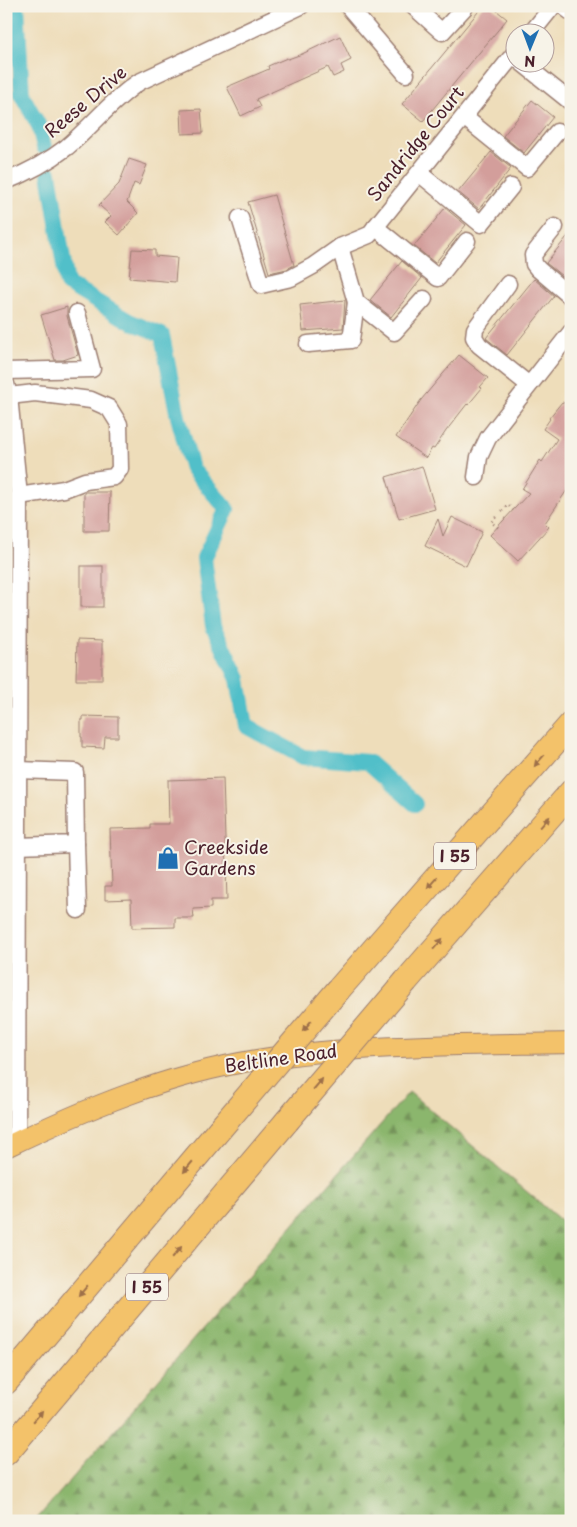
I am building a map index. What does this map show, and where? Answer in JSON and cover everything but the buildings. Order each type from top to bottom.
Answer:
[{"type":"highway","name":"I 55","points":[[6,1382],[339,988],[571,724]]},
{"type":"highway","name":"I 55","points":[[6,1453],[406,981],[571,792]]},
{"type":"main road","name":"Beltline Road","points":[[11,1145],[98,1106],[158,1084],[255,1060],[322,1051],[367,1048],[571,1043]]},
{"type":"street","name":"Reese Drive","points":[[6,181],[40,164],[66,147],[126,90],[138,82],[301,6]]},
{"type":"street","points":[[348,6],[406,74]]},
{"type":"street","points":[[413,6],[442,32],[465,7]]},
{"type":"street","points":[[540,22],[553,6]]},
{"type":"street","points":[[564,6],[571,12]]},
{"type":"street","name":"Sandridge Court","points":[[240,218],[261,285],[291,278],[313,266],[340,247],[369,234],[504,71]]},
{"type":"street","points":[[534,72],[571,102]]},
{"type":"street","points":[[464,117],[527,168],[557,132]]},
{"type":"street","points":[[418,173],[481,224],[511,187]]},
{"type":"street","points":[[375,227],[438,278],[467,241]]},
{"type":"street","points":[[554,227],[533,255],[534,264],[571,297]]},
{"type":"street","points":[[308,344],[351,340],[356,302],[340,247]]},
{"type":"street","points":[[508,284],[475,329],[474,337],[479,345],[529,385]]},
{"type":"street","points":[[356,302],[394,332],[424,299]]},
{"type":"street","points":[[6,371],[92,369],[77,312]]},
{"type":"street","points":[[476,477],[480,457],[488,438],[571,332]]},
{"type":"street","points":[[11,1145],[12,1010],[10,925],[17,846],[18,770],[12,703],[12,580],[15,501],[8,390],[91,400],[109,408],[119,424],[120,469],[114,477],[86,481],[64,489],[15,501]]},
{"type":"street","points":[[18,770],[75,772],[78,910]]},
{"type":"street","points":[[17,846],[76,844]]},
{"type":"path","points":[[502,511],[508,505],[516,512]]},
{"type":"path","points":[[496,517],[491,522],[500,529]]},
{"type":"green space","points":[[409,1092],[571,1229],[571,1521],[35,1521]]},
{"type":"waterway","points":[[17,6],[22,95],[39,126],[44,147]]},
{"type":"waterway","points":[[49,173],[67,284],[129,321],[162,335],[178,417],[192,469],[227,509],[204,558],[213,626],[238,679],[246,726],[303,757],[368,762],[415,804]]},
{"type":"place","name":"Creekside Gardens","points":[[168,858]]}]
